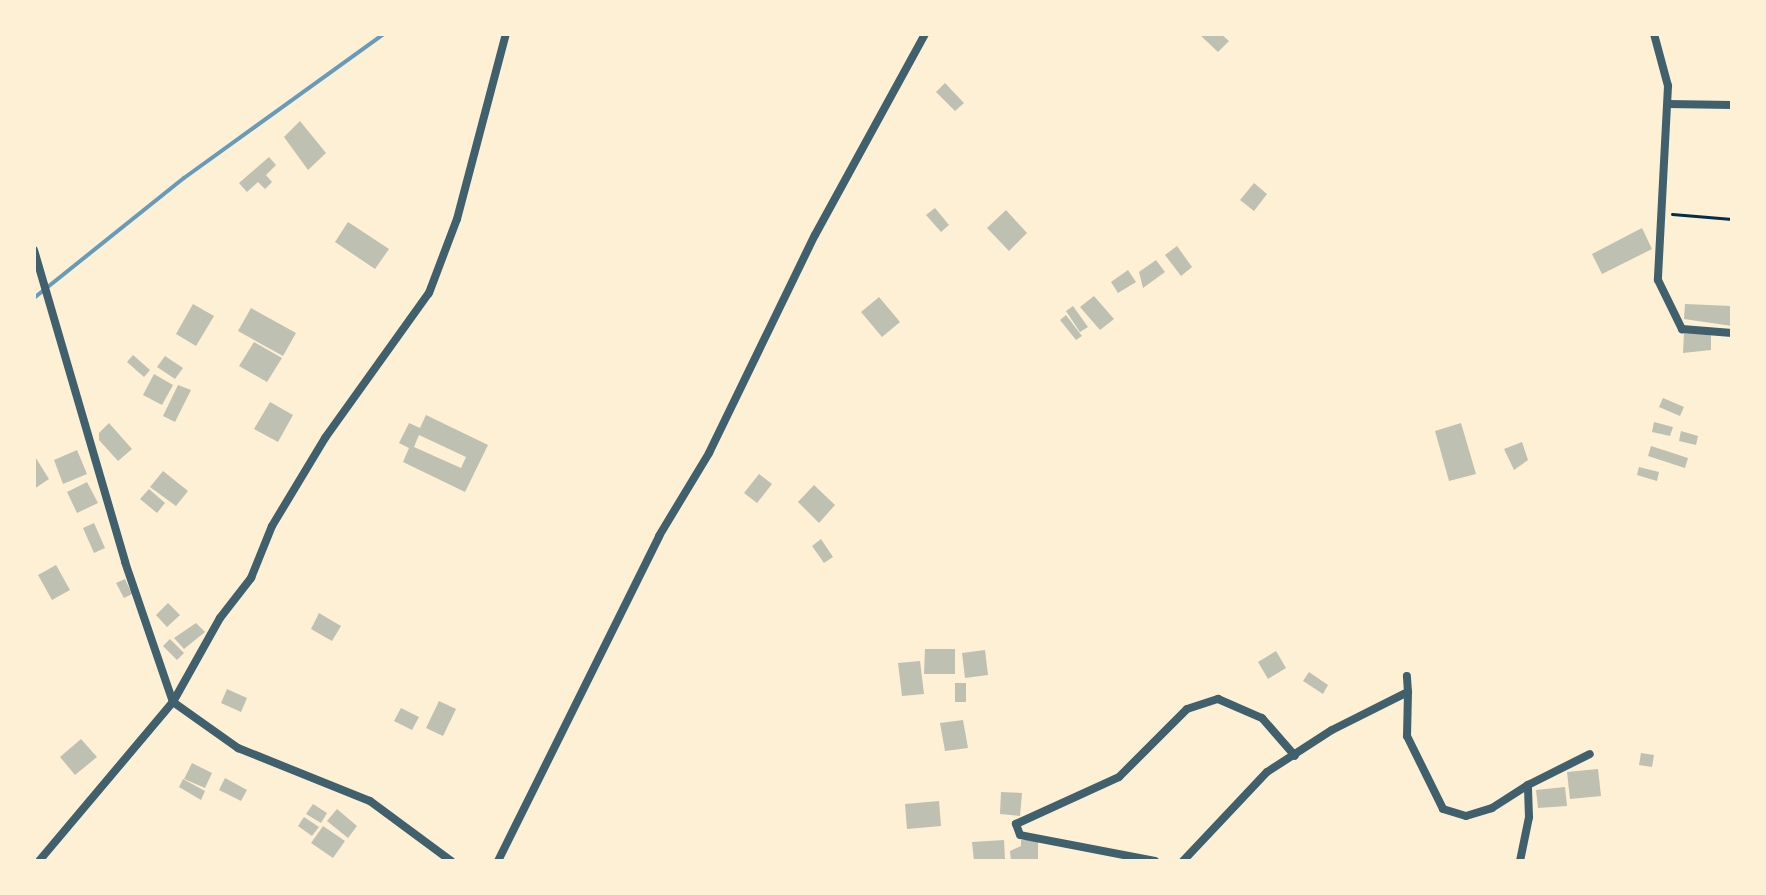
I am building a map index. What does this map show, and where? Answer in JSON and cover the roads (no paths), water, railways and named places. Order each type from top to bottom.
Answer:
[{"type":"street","points":[[39,861],[173,702],[220,618],[251,578],[272,526],[325,438],[429,293],[457,219],[506,34]]},
{"type":"street","points":[[498,861],[659,536],[709,453],[815,235],[925,34]]},
{"type":"street","points":[[1654,34],[1668,104],[1656,257],[1667,306],[1682,329],[1732,333]]},
{"type":"street","points":[[1668,104],[1732,105]]},
{"type":"street","points":[[34,250],[125,562],[173,702],[238,748],[370,801],[451,861]]},
{"type":"street","points":[[1407,676],[1407,736],[1443,809],[1466,816],[1492,808],[1528,785],[1590,754]]},
{"type":"street","points":[[1183,861],[1242,793],[1332,730],[1408,692]]},
{"type":"street","points":[[1155,861],[1020,835],[1016,824],[1119,777],[1187,709],[1218,699],[1262,718],[1295,756]]},
{"type":"street","points":[[1520,861],[1529,817],[1528,785]]},
{"type":"waterway","points":[[34,298],[184,178],[384,34]]}]
